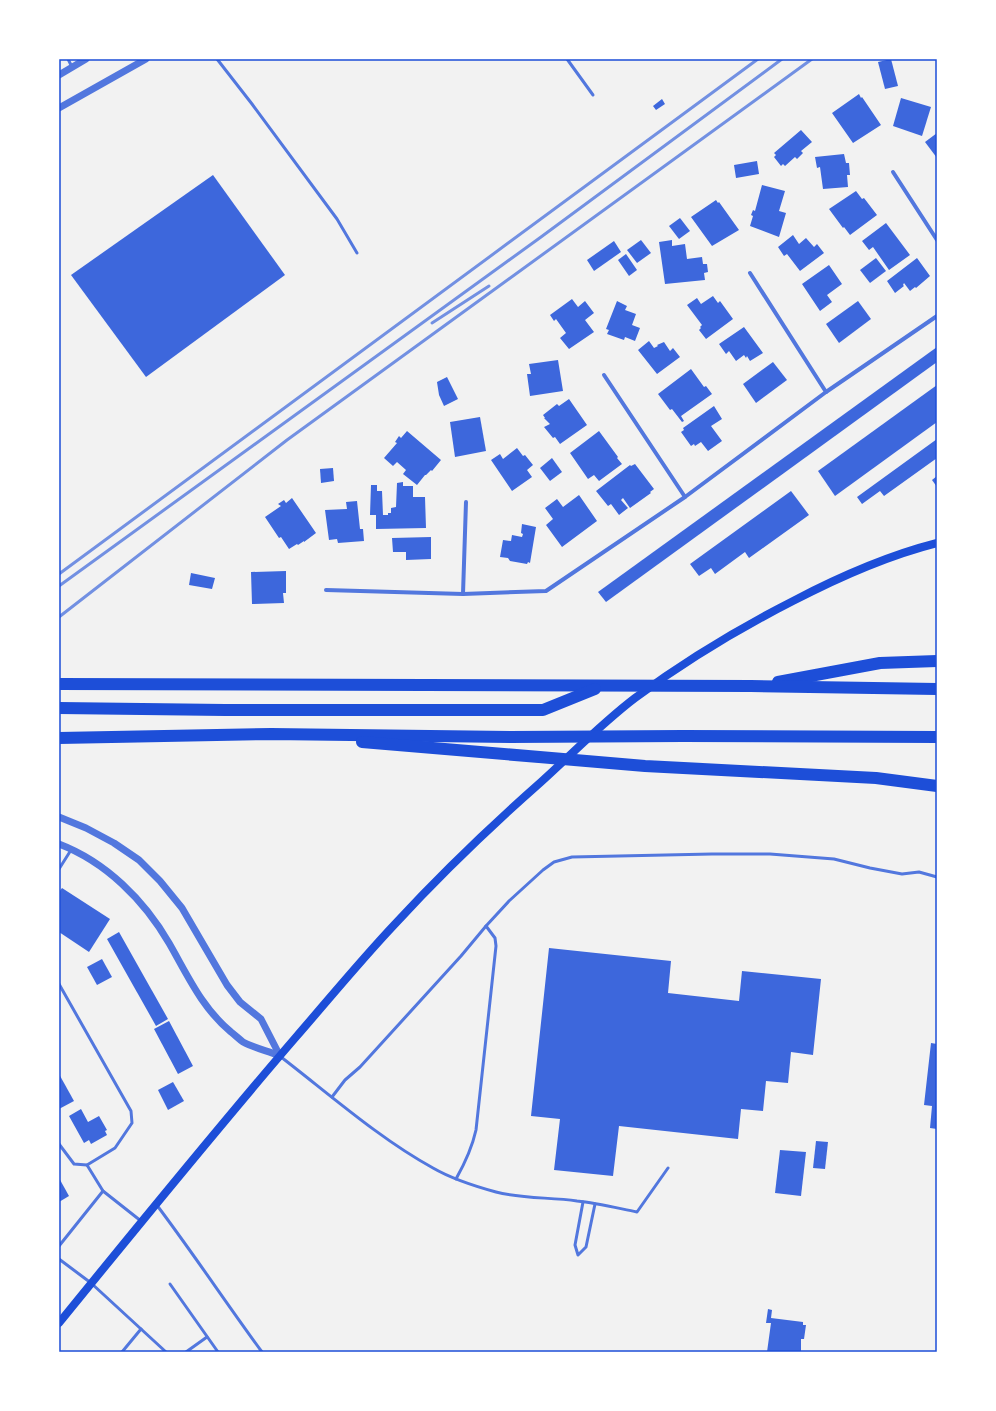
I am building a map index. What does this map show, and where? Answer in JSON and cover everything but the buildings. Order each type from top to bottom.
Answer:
[{"type":"highway","points":[[751,686],[880,663],[937,661]]},
{"type":"highway","points":[[59,684],[751,686],[937,689]]},
{"type":"highway","points":[[59,708],[225,710],[543,710],[601,686]]},
{"type":"highway","points":[[271,734],[645,766],[876,778],[937,786]]},
{"type":"highway","points":[[59,738],[271,734],[510,737],[937,737]]},
{"type":"main road","points":[[59,1323],[280,1056],[395,923],[516,804],[633,700],[684,664],[751,622],[838,578],[904,551],[937,543]]},
{"type":"street","points":[[59,75],[86,59]]},
{"type":"street","points":[[59,108],[146,59]]},
{"type":"street","points":[[893,172],[937,240]]},
{"type":"street","points":[[750,273],[826,392]]},
{"type":"street","points":[[326,590],[463,594],[546,591],[685,497],[826,392],[937,316]]},
{"type":"street","points":[[604,375],[685,497]]},
{"type":"street","points":[[463,594],[466,502]]},
{"type":"street","points":[[59,817],[86,828],[114,843],[139,860],[160,881],[182,908],[227,985],[240,1002],[260,1019],[280,1056]]},
{"type":"street","points":[[59,844],[72,849],[96,864],[117,879],[138,899],[168,942],[202,1002],[219,1022],[243,1042],[280,1056]]},
{"type":"lane","points":[[68,59],[72,67]]},
{"type":"lane","points":[[217,59],[337,219],[357,253]]},
{"type":"lane","points":[[567,59],[593,95]]},
{"type":"lane","points":[[59,869],[72,849]]},
{"type":"lane","points":[[332,1097],[345,1080],[360,1067],[509,901],[554,862],[572,857],[770,854],[834,859],[902,874],[920,872],[937,877]]},
{"type":"lane","points":[[456,1179],[469,1156],[473,1146],[476,1130],[496,946],[495,938],[486,926]]},
{"type":"lane","points":[[59,984],[131,1111],[132,1122],[115,1148],[87,1165],[74,1164],[59,1144]]},
{"type":"lane","points":[[280,1056],[332,1097],[412,1156],[434,1169],[456,1179],[498,1193],[583,1202],[637,1212],[668,1168]]},
{"type":"lane","points":[[87,1165],[103,1191],[142,1221]]},
{"type":"lane","points":[[59,1246],[103,1191]]},
{"type":"lane","points":[[583,1202],[575,1246],[578,1255],[586,1247],[596,1204]]},
{"type":"lane","points":[[156,1204],[202,1266],[221,1296],[262,1352]]},
{"type":"lane","points":[[59,1259],[91,1283],[166,1352]]},
{"type":"lane","points":[[170,1284],[218,1352]]},
{"type":"lane","points":[[122,1352],[141,1329]]},
{"type":"lane","points":[[186,1352],[207,1337]]},
{"type":"railway","points":[[59,574],[758,59]]},
{"type":"railway","points":[[59,586],[541,237],[782,59]]},
{"type":"railway","points":[[59,617],[287,440],[812,59]]},
{"type":"railway","points":[[432,323],[489,286]]}]
